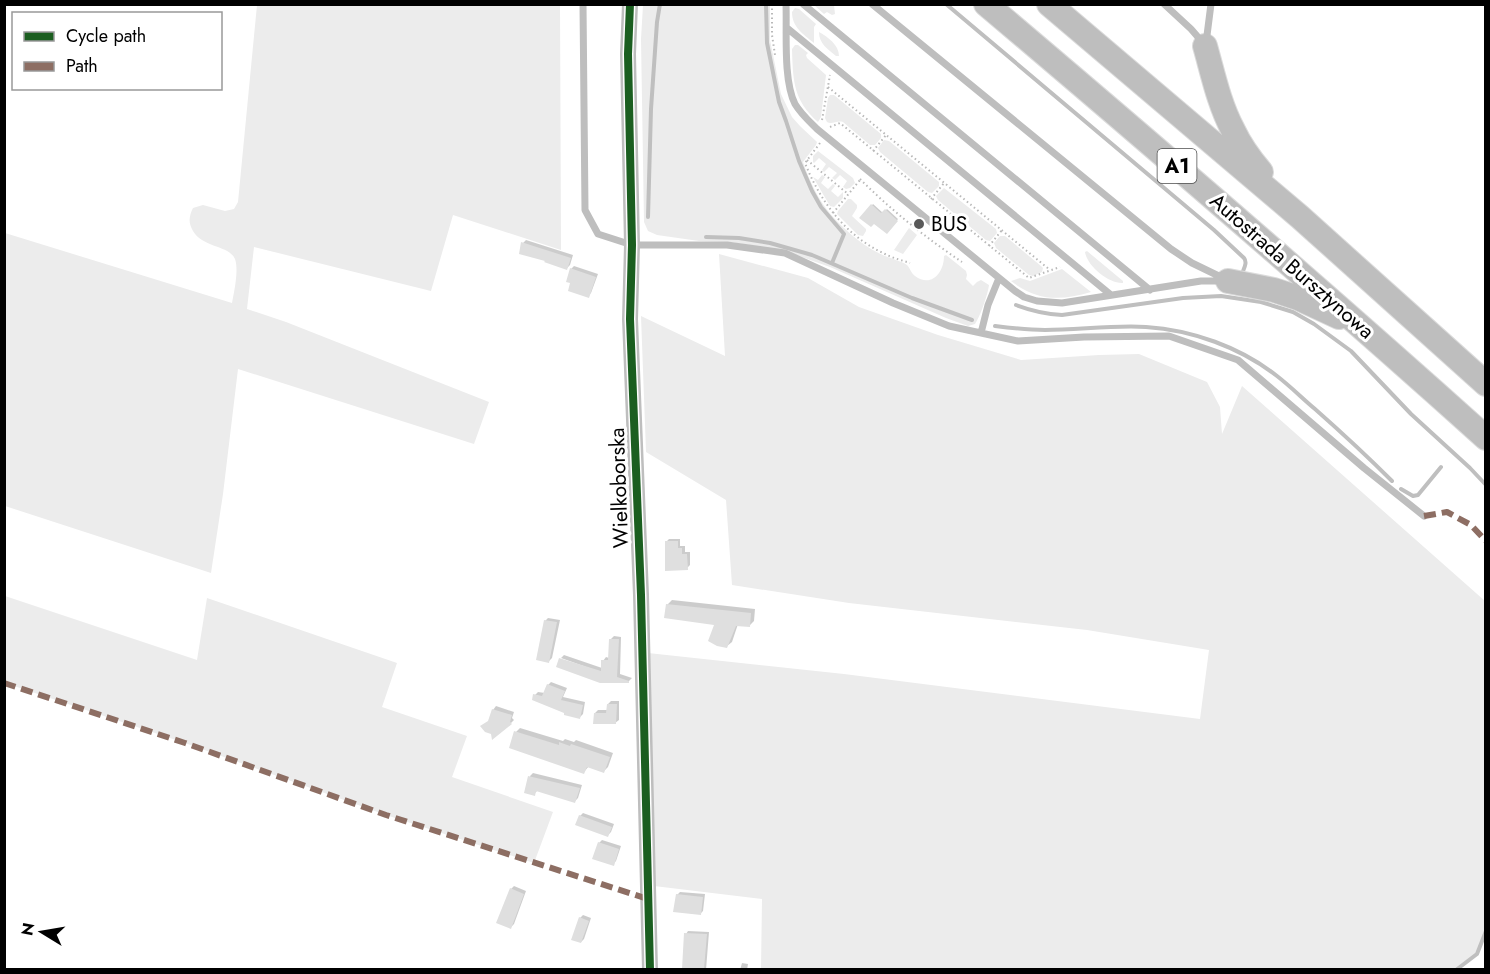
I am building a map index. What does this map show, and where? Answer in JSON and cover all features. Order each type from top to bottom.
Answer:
[{"type":"highway","name":"Autostrada Bursztynowa","points":[[986,4],[1188,176],[1485,438]]},
{"type":"highway","name":"Autostrada Bursztynowa","points":[[1049,4],[1300,217],[1485,384]]},
{"type":"highway","points":[[1205,46],[1221,103],[1244,150],[1300,217]]},
{"type":"highway","points":[[1228,281],[1274,290],[1298,298],[1365,330]]},
{"type":"street","name":"Wielkoborska","points":[[630,4],[628,54],[632,245],[630,319],[641,596],[650,969]]},
{"type":"lane","points":[[583,4],[585,210],[598,234],[632,245],[727,245],[785,253],[949,326],[1018,341],[1084,337],[1169,336],[1238,360],[1424,516]]},
{"type":"lane","points":[[786,4],[788,83],[796,105],[803,115],[1024,297],[1037,302],[1062,303],[1201,281],[1228,281]]},
{"type":"lane","points":[[803,4],[1150,290]]},
{"type":"lane","points":[[872,4],[1171,249],[1192,263],[1228,281]]},
{"type":"lane","points":[[1164,4],[1171,7],[1205,46]]},
{"type":"lane","points":[[1205,46],[1211,4]]},
{"type":"lane","points":[[787,28],[1111,296]]},
{"type":"lane","points":[[981,333],[988,305],[999,278]]},
{"type":"path","points":[[822,122],[830,74]]},
{"type":"path","points":[[828,87],[1051,270]]},
{"type":"path","points":[[829,128],[840,123],[1029,278],[1063,266]]},
{"type":"path","points":[[873,151],[886,135]]},
{"type":"path","points":[[820,143],[805,163],[816,188],[833,213],[868,244],[885,254],[910,263]]},
{"type":"path","points":[[807,160],[848,194]]},
{"type":"path","points":[[833,213],[861,180]]},
{"type":"path","points":[[931,199],[944,183]]},
{"type":"path","points":[[989,246],[1002,230]]},
{"type":"shaded area","points":[[257,5],[560,5],[561,250],[453,215],[431,291],[254,247],[247,309],[286,322],[489,402],[474,444],[238,369],[211,573],[5,506],[5,233],[232,303],[236,275],[235,259],[227,251],[197,237],[191,228],[190,220],[193,208],[203,205],[225,211],[234,209],[238,202]]},
{"type":"shaded area","points":[[643,5],[770,5],[770,40],[781,94],[792,117],[817,142],[803,162],[819,199],[834,218],[858,240],[878,253],[907,265],[914,275],[921,279],[936,277],[946,255],[966,271],[966,279],[973,286],[981,280],[989,285],[984,305],[975,324],[968,326],[946,318],[830,267],[782,250],[730,242],[699,241],[657,235],[648,231],[644,222],[641,39]]},
{"type":"shaded area","points":[[814,5],[834,5],[835,14],[827,12],[824,14]]},
{"type":"shaded area","points":[[795,8],[816,24],[814,43],[796,26],[792,17]]},
{"type":"shaded area","points":[[819,32],[835,45],[839,56],[825,46]]},
{"type":"shaded area","points":[[795,45],[808,53],[807,58],[826,75],[821,117],[818,122],[804,106],[796,89],[792,49]]},
{"type":"shaded area","points":[[830,95],[834,95],[881,134],[881,138],[875,145],[870,145],[843,122],[827,122],[825,118]]},
{"type":"shaded area","points":[[884,140],[889,141],[939,182],[939,186],[932,193],[928,192],[880,152],[878,148]]},
{"type":"shaded area","points":[[818,151],[853,178],[855,183],[850,188],[843,187],[847,181],[840,175],[835,180],[832,178],[837,173],[829,167],[824,172],[822,170],[826,164],[819,158],[813,162],[813,156]]},
{"type":"shaded area","points":[[822,175],[825,177],[821,183],[828,189],[833,184],[835,186],[831,191],[838,197],[843,192],[843,198],[834,207],[830,206],[813,177],[818,180]]},
{"type":"shaded area","points":[[944,188],[996,229],[997,233],[990,241],[938,200],[936,196]]},
{"type":"shaded area","points":[[848,199],[857,205],[852,216],[866,229],[863,236],[858,235],[837,214]]},
{"type":"shaded area","points":[[909,228],[917,235],[903,254],[894,250]]},
{"type":"shaded area","points":[[1000,236],[1005,236],[1041,266],[1042,272],[1033,276],[1029,275],[996,248],[994,243]]},
{"type":"shaded area","points":[[1087,251],[1123,283],[1111,281],[1099,273],[1090,263],[1085,252]]},
{"type":"shaded area","points":[[719,254],[808,278],[859,307],[938,335],[1021,360],[1139,354],[1207,382],[1220,407],[1222,434],[1242,386],[1485,601],[1486,933],[1477,954],[1456,970],[761,969],[762,899],[654,886],[648,653],[844,674],[1200,719],[1209,650],[1087,630],[849,603],[732,585],[726,500],[646,452],[641,316],[725,356]]},
{"type":"shaded area","points":[[1062,269],[1091,292],[1059,298],[1040,296],[1011,281],[1020,278],[1030,281]]},
{"type":"shaded area","points":[[5,596],[197,660],[207,598],[397,663],[382,707],[467,736],[452,777],[553,812],[534,863],[386,815],[185,743],[5,683]]},
{"type":"building","points":[[871,204],[881,213],[885,209],[898,221],[887,234],[874,224],[871,227],[859,218]]},
{"type":"building","points":[[521,242],[571,258],[567,270],[519,254]]},
{"type":"building","points":[[570,268],[596,277],[589,298],[568,291],[570,283],[566,282]]},
{"type":"building","points":[[665,541],[678,541],[678,548],[682,548],[682,554],[687,554],[688,570],[665,571]]},
{"type":"building","points":[[666,604],[751,613],[750,627],[736,626],[727,648],[717,646],[708,641],[714,625],[664,618]]},
{"type":"building","points":[[544,620],[557,622],[549,663],[536,660]]},
{"type":"building","points":[[609,639],[619,639],[617,677],[629,683],[600,683],[556,667],[559,658],[601,671],[601,660],[608,660]]},
{"type":"building","points":[[547,684],[565,691],[561,700],[583,705],[580,719],[564,715],[564,713],[532,700],[533,694],[542,696]]},
{"type":"building","points":[[607,704],[617,704],[616,724],[593,724],[594,713],[606,713]]},
{"type":"building","points":[[492,709],[512,715],[510,722],[512,724],[492,740],[491,734],[485,732],[480,726],[488,721]]},
{"type":"building","points":[[514,731],[559,745],[559,742],[570,746],[571,744],[610,757],[604,773],[587,767],[584,774],[509,748]]},
{"type":"building","points":[[528,776],[580,788],[575,803],[536,791],[535,796],[524,793]]},
{"type":"building","points":[[579,815],[612,827],[608,837],[575,825]]},
{"type":"building","points":[[598,842],[619,849],[614,866],[592,859]]},
{"type":"building","points":[[510,888],[524,894],[511,929],[496,923]]},
{"type":"building","points":[[676,894],[703,897],[701,915],[673,912]]},
{"type":"building","points":[[579,917],[589,921],[581,943],[571,940]]},
{"type":"building","points":[[684,933],[707,934],[704,969],[682,969]]},
{"type":"waterway","points":[[648,217],[651,109],[660,4]]},
{"type":"waterway","points":[[766,4],[767,43],[779,102],[799,161],[821,207],[844,234],[832,263]]},
{"type":"waterway","points":[[946,4],[1214,230],[1244,258],[1246,263],[1243,271]]},
{"type":"waterway","points":[[706,237],[739,238],[770,243],[812,255],[912,298],[972,320]]},
{"type":"waterway","points":[[1016,305],[1039,312],[1062,315],[1183,298],[1221,296],[1261,302],[1293,312],[1351,351],[1411,414],[1486,485]]},
{"type":"waterway","points":[[995,326],[1045,330],[1146,327],[1181,332],[1215,342],[1247,357],[1277,376],[1392,481]]},
{"type":"waterway","points":[[1401,489],[1413,496],[1418,495],[1441,467]]},
{"type":"waterway","points":[[1456,970],[1477,954],[1486,931]]},
{"type":"marked path","points":[[1424,516],[1447,512],[1471,525],[1486,541]]},
{"type":"marked path","points":[[4,683],[185,743],[386,815],[648,899]]},
{"type":"cycle path","points":[[630,4],[628,54],[632,245],[630,319],[641,595],[650,970]]},
{"type":"place","name":"BUS","points":[[919,224]]}]
